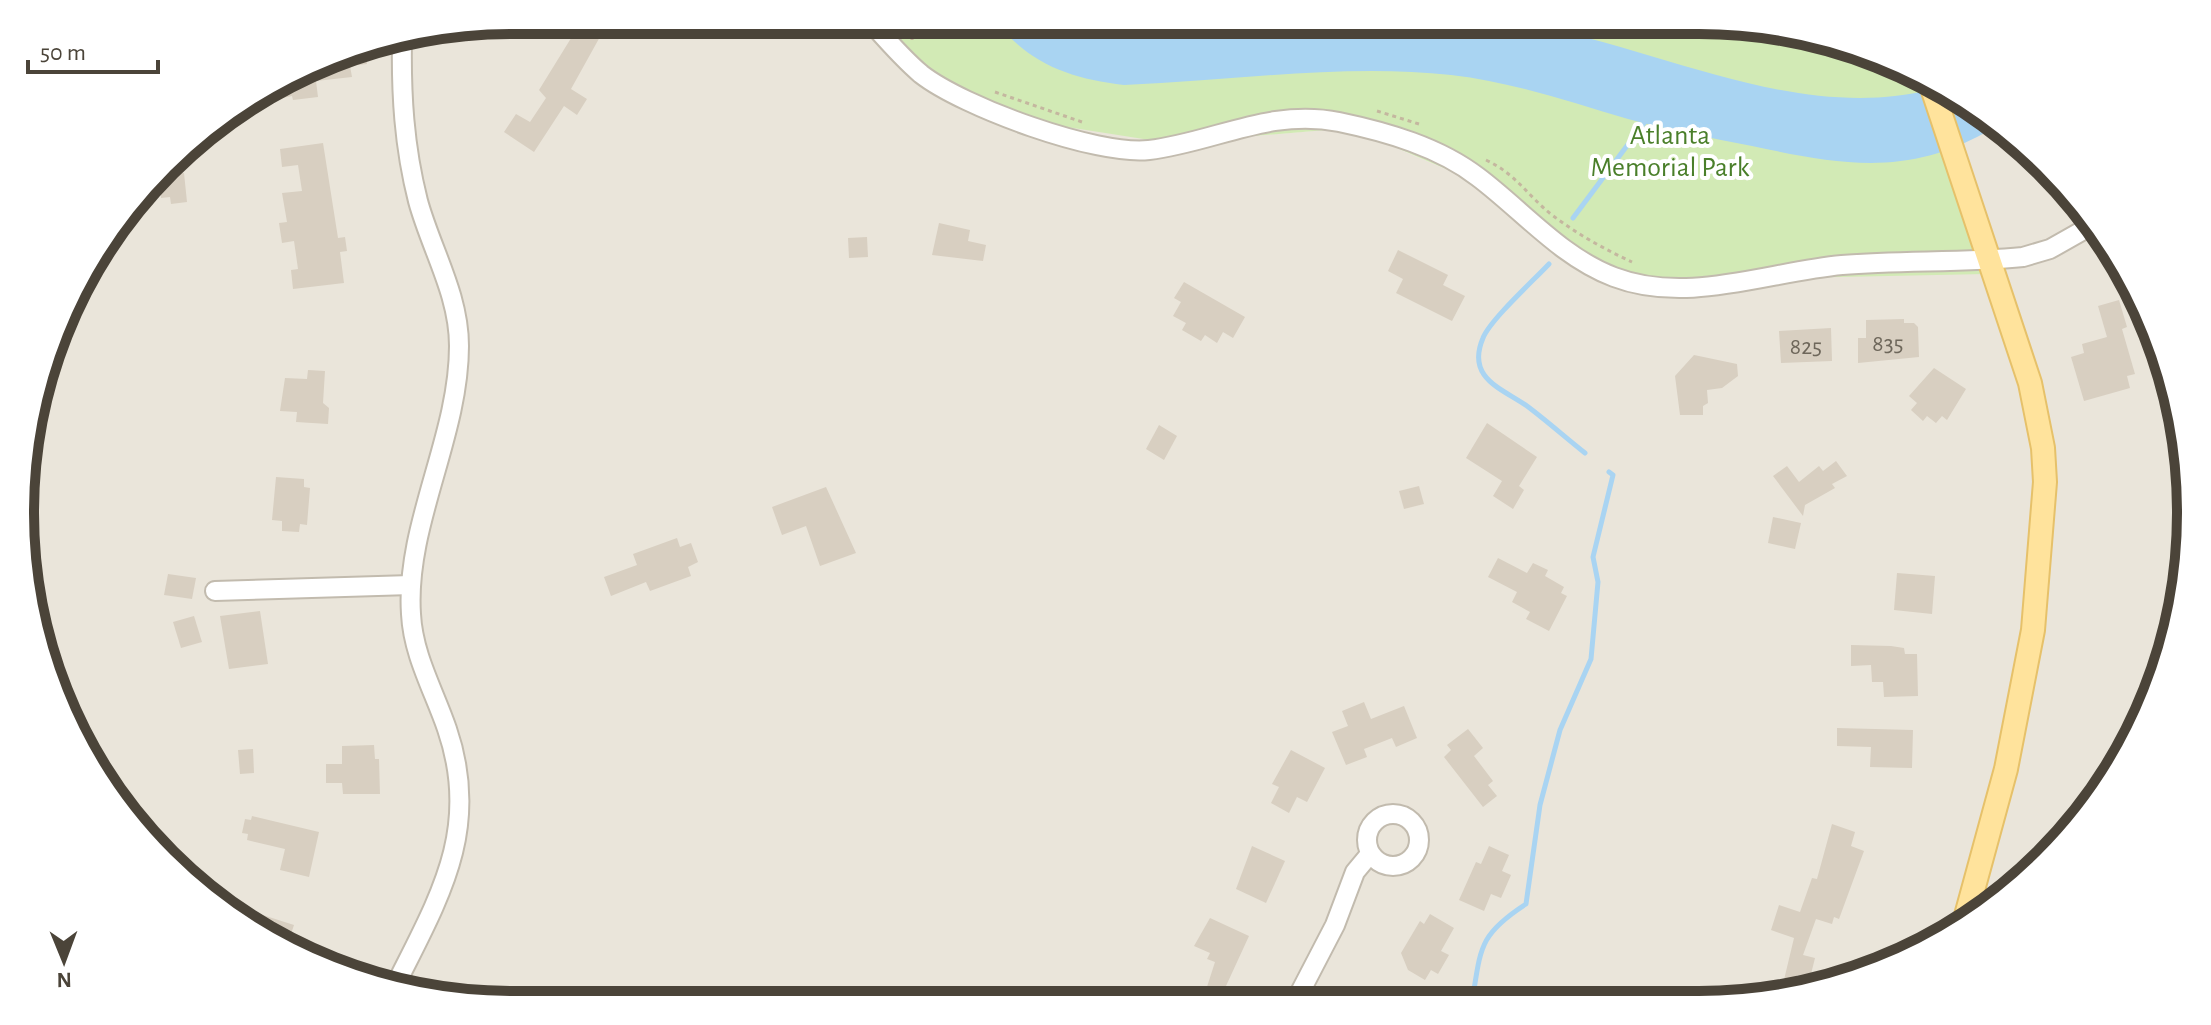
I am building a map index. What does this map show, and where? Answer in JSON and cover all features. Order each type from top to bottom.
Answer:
[{"type":"main road","points":[[1935,96],[1976,213],[2037,415],[2043,448],[2045,517],[2033,630],[2010,752],[1969,906]]},
{"type":"street","points":[[881,34],[922,74],[961,99],[1106,149],[1151,150],[1240,126],[1283,120],[1335,121],[1386,133],[1461,165],[1575,255],[1611,276],[1643,286],[1691,288],[1844,265],[1989,261],[2023,257],[2050,249],[2084,230]]},
{"type":"street","points":[[885,38],[887,34]]},
{"type":"street","points":[[399,977],[446,879],[459,831],[453,752],[418,655],[411,613],[411,585],[448,429],[459,345],[453,299],[419,203],[405,142],[402,47]]},
{"type":"street","points":[[215,591],[411,585]]},
{"type":"street","points":[[1301,991],[1335,925],[1355,872],[1370,854]]},
{"type":"shaded area","points":[[895,34],[1169,143],[1349,128],[1453,172],[1914,85],[1990,133],[2037,174],[2078,221],[2128,301],[2161,389],[2176,481],[2173,575],[2152,666],[2113,752],[2058,828],[1990,892],[1938,927],[1882,955],[1792,982],[1730,990],[512,991],[450,987],[389,975],[329,955],[273,927],[221,892],[174,851],[133,804],[98,752],[59,666],[38,575],[35,481],[50,389],[83,301],[133,221],[197,153],[273,98],[359,59],[419,43],[481,35]]},
{"type":"green space","name":"Atlanta Memorial Park","points":[[1698,34],[1792,43],[1852,59],[1928,93],[1986,274],[1635,281],[1453,172],[1350,128],[1169,143],[977,113],[895,35]]},
{"type":"water","points":[[1571,34],[1771,88],[1825,96],[1880,97],[1924,90],[1987,131],[1933,155],[1904,161],[1845,162],[1674,130],[1519,88],[1451,75],[1329,72],[1124,85],[1086,78],[1052,67],[1008,35]]},
{"type":"building","points":[[574,34],[601,35],[571,89],[587,99],[577,115],[564,106],[534,152],[504,132],[516,114],[530,122],[546,98],[539,90]]},
{"type":"building","points":[[366,57],[367,64],[350,66],[352,77],[316,81],[318,97],[293,100],[292,96],[268,101],[329,70]]},
{"type":"building","points":[[323,143],[338,238],[345,237],[347,251],[340,252],[344,283],[293,289],[291,270],[298,269],[294,241],[282,243],[279,223],[287,222],[282,193],[302,191],[298,165],[282,167],[280,149]]},
{"type":"building","points":[[184,173],[187,202],[171,204],[170,197],[161,198],[160,189],[174,174]]},
{"type":"building","points":[[939,223],[970,230],[968,241],[986,245],[983,261],[932,255]]},
{"type":"building","points":[[867,237],[868,257],[849,258],[848,238]]},
{"type":"building","points":[[1398,250],[1448,275],[1443,285],[1465,296],[1452,321],[1396,293],[1403,279],[1388,271]]},
{"type":"building","points":[[1184,282],[1245,317],[1233,338],[1223,332],[1217,343],[1205,335],[1201,341],[1182,330],[1186,323],[1173,316],[1181,302],[1174,298]]},
{"type":"building","points":[[2119,300],[2127,327],[2122,329],[2135,374],[2127,376],[2130,388],[2084,401],[2071,357],[2084,353],[2082,344],[2107,337],[2098,306]]},
{"type":"building","points":[[1904,319],[1904,323],[1914,323],[1918,327],[1919,357],[1858,363],[1858,338],[1866,338],[1866,320]]},
{"type":"building","points":[[1831,328],[1832,361],[1781,363],[1779,331]]},
{"type":"building","points":[[1694,355],[1737,364],[1738,376],[1722,388],[1707,390],[1708,403],[1703,406],[1703,415],[1680,415],[1675,376]]},
{"type":"building","points":[[1934,368],[1966,389],[1947,420],[1942,416],[1936,423],[1927,416],[1923,421],[1911,410],[1917,403],[1909,396]]},
{"type":"building","points":[[308,370],[325,371],[323,403],[329,408],[328,424],[296,422],[297,412],[280,411],[285,378],[307,379]]},
{"type":"building","points":[[1487,423],[1537,457],[1519,486],[1524,490],[1513,509],[1493,496],[1502,481],[1466,458]]},
{"type":"building","points":[[1159,425],[1177,436],[1164,460],[1146,449]]},
{"type":"building","points":[[1836,461],[1847,476],[1832,484],[1835,488],[1805,505],[1803,516],[1773,476],[1787,466],[1799,482],[1819,466],[1823,471]]},
{"type":"building","points":[[276,477],[304,479],[304,487],[310,488],[307,525],[300,524],[299,532],[282,531],[282,521],[272,520]]},
{"type":"building","points":[[1419,486],[1424,504],[1404,509],[1399,491]]},
{"type":"building","points":[[826,487],[856,553],[820,566],[806,526],[782,535],[772,507]]},
{"type":"building","points":[[1773,517],[1801,523],[1795,549],[1768,543]]},
{"type":"building","points":[[677,538],[680,547],[691,543],[698,562],[688,567],[691,576],[650,591],[646,582],[611,596],[604,577],[637,565],[633,554]]},
{"type":"building","points":[[1498,558],[1527,573],[1533,563],[1548,570],[1545,576],[1564,587],[1561,593],[1567,596],[1549,631],[1526,619],[1530,612],[1512,602],[1517,592],[1488,577]]},
{"type":"building","points":[[1897,573],[1935,576],[1932,614],[1894,610]]},
{"type":"building","points":[[168,574],[196,578],[192,599],[164,595]]},
{"type":"building","points":[[260,611],[268,664],[229,669],[220,616]]},
{"type":"building","points":[[194,616],[202,642],[181,648],[173,622]]},
{"type":"building","points":[[1851,645],[1891,646],[1904,648],[1905,654],[1917,654],[1918,696],[1884,697],[1883,682],[1872,682],[1871,665],[1851,666]]},
{"type":"building","points":[[1364,702],[1371,719],[1404,706],[1417,738],[1396,747],[1392,738],[1364,749],[1367,757],[1346,765],[1332,732],[1348,726],[1342,711]]},
{"type":"building","points":[[1837,728],[1913,730],[1912,768],[1870,767],[1871,747],[1837,746]]},
{"type":"building","points":[[1468,729],[1483,748],[1474,756],[1493,781],[1488,785],[1497,796],[1483,807],[1444,757],[1451,750],[1447,745]]},
{"type":"building","points":[[374,745],[375,759],[379,759],[380,794],[343,794],[342,783],[326,783],[326,764],[342,764],[342,746]]},
{"type":"building","points":[[253,749],[254,773],[240,774],[238,750]]},
{"type":"building","points":[[1291,750],[1325,768],[1307,802],[1297,797],[1289,813],[1271,803],[1279,787],[1272,784]]},
{"type":"building","points":[[252,816],[319,832],[309,877],[280,870],[285,849],[247,840],[248,834],[242,833],[245,819],[251,820]]},
{"type":"building","points":[[1832,824],[1855,832],[1851,846],[1864,851],[1839,919],[1834,917],[1832,924],[1816,919],[1803,955],[1815,958],[1810,978],[1797,975],[1795,981],[1783,983],[1794,938],[1771,930],[1779,905],[1800,912],[1812,878],[1817,879]]},
{"type":"building","points":[[1252,846],[1285,861],[1266,903],[1236,889]]},
{"type":"building","points":[[1489,846],[1509,855],[1502,871],[1511,875],[1501,898],[1491,894],[1484,911],[1459,900],[1476,862],[1481,864]]},
{"type":"building","points":[[247,910],[294,925],[290,936]]},
{"type":"building","points":[[1430,914],[1454,928],[1441,951],[1449,955],[1438,974],[1431,970],[1425,980],[1408,970],[1401,953],[1420,921],[1424,924]]},
{"type":"building","points":[[1210,918],[1249,936],[1224,991],[1206,991],[1215,962],[1207,959],[1210,953],[1194,946]]},
{"type":"waterway","points":[[1573,218],[1647,119]]},
{"type":"waterway","points":[[1549,264],[1487,330],[1479,352],[1479,363],[1497,387],[1527,406],[1585,453]]},
{"type":"waterway","points":[[1474,991],[1480,955],[1490,934],[1526,904],[1540,805],[1560,730],[1591,659],[1598,582],[1593,557],[1613,475],[1609,472]]}]
